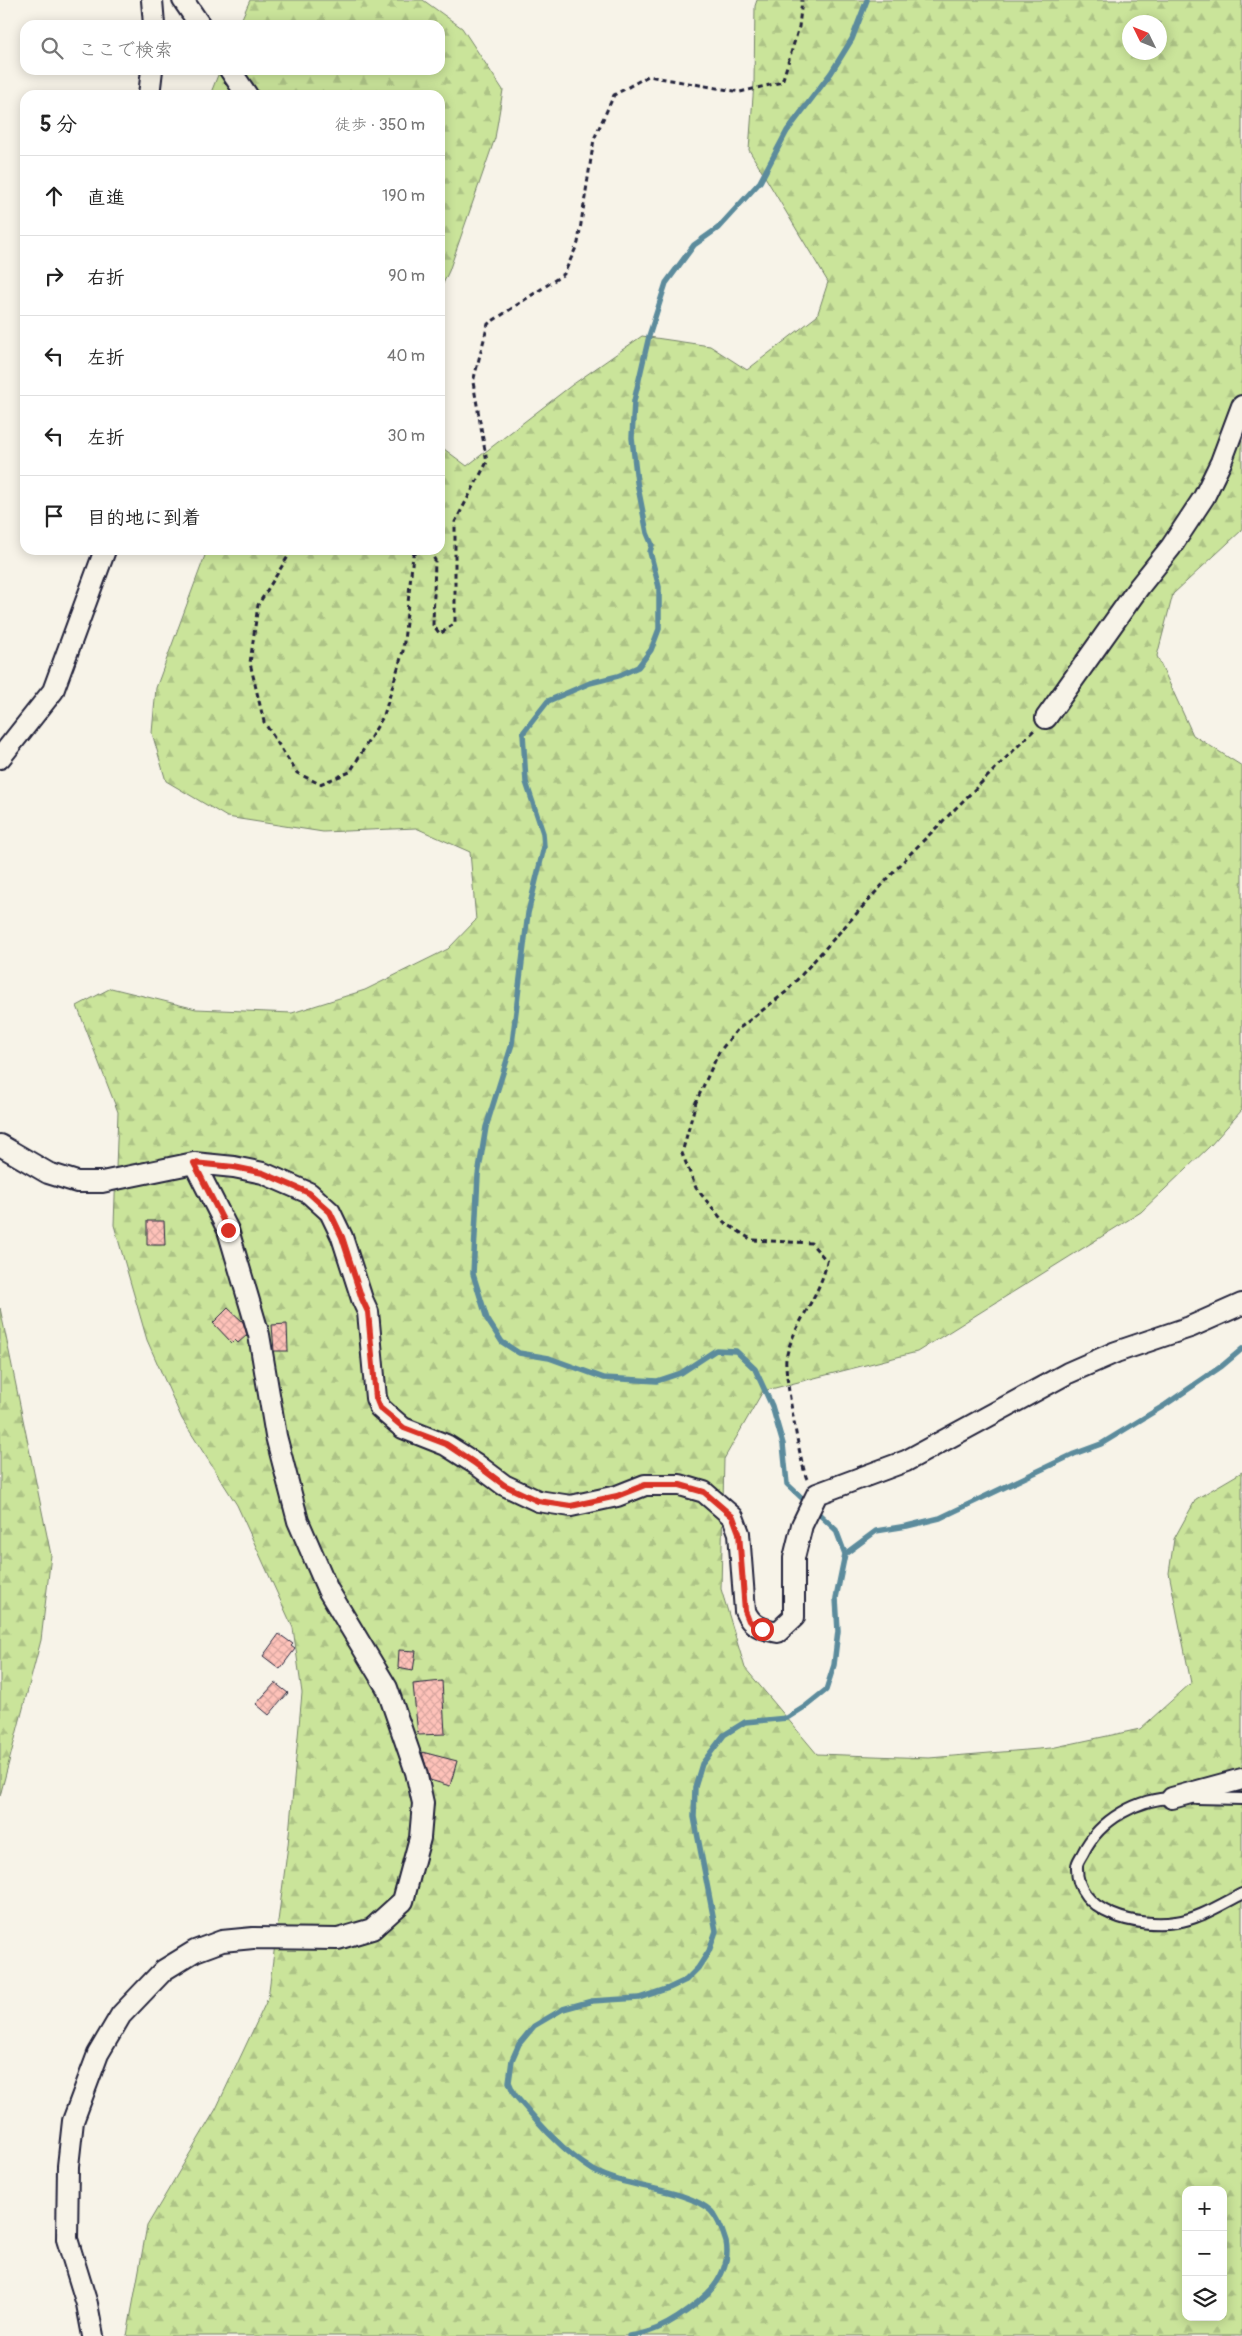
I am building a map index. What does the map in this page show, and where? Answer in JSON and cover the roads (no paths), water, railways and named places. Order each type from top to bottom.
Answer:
[{"type":"street","points":[[152,0],[154,20]]},
{"type":"street","points":[[183,0],[197,20]]},
{"type":"street","points":[[150,90],[151,75]]},
{"type":"street","points":[[233,75],[244,90]]},
{"type":"street","points":[[1046,718],[1139,586],[1171,547],[1204,497],[1221,462],[1242,406]]},
{"type":"street","points":[[0,758],[53,691],[103,555]]},
{"type":"street","points":[[0,1145],[48,1173],[77,1182],[102,1182],[194,1163],[234,1167],[263,1173],[309,1193],[330,1212],[342,1237],[368,1312],[376,1398],[380,1408],[404,1428],[446,1444],[504,1485],[538,1501],[571,1506],[617,1496],[645,1485],[680,1485],[704,1492],[733,1517],[739,1533],[745,1611],[749,1621],[762,1629],[778,1632],[794,1617],[794,1558],[802,1525],[817,1494],[906,1461],[1068,1373],[1116,1352],[1198,1323],[1242,1304]]},
{"type":"street","points":[[93,2336],[87,2304],[67,2239],[68,2166],[73,2121],[98,2054],[121,2016],[164,1970],[195,1951],[222,1941],[253,1938],[338,1939],[372,1929],[403,1901],[420,1838],[423,1803],[416,1772],[388,1688],[328,1590],[298,1521],[276,1436],[259,1335],[228,1230],[194,1163]]},
{"type":"street","points":[[1172,1798],[1242,1779]]},
{"type":"lane","points":[[1242,1799],[1172,1798],[1140,1803],[1116,1816],[1090,1838],[1077,1865],[1081,1889],[1104,1912],[1135,1922],[1176,1922],[1209,1911],[1242,1894]]},
{"type":"waterway","points":[[629,2336],[651,2331],[672,2321],[691,2308],[713,2288],[720,2276],[727,2256],[726,2242],[720,2226],[711,2211],[700,2203],[670,2192],[606,2176],[582,2163],[551,2135],[514,2094],[509,2082],[512,2060],[519,2044],[534,2026],[563,2009],[592,2001],[639,1998],[686,1980],[698,1968],[709,1951],[716,1931],[694,1817],[695,1787],[702,1764],[724,1735],[745,1722],[787,1718],[826,1690],[834,1665],[838,1631],[836,1598],[845,1554],[836,1530],[787,1484],[783,1444],[772,1406],[755,1369],[736,1351],[716,1350],[681,1373],[657,1381],[604,1378],[549,1358],[519,1353],[502,1342],[487,1319],[473,1274],[478,1175],[486,1127],[512,1044],[528,913],[544,847],[543,833],[526,782],[523,733],[548,701],[590,683],[618,676],[638,667],[651,650],[659,629],[659,587],[650,552],[652,545],[647,533],[637,482],[632,438],[634,401],[649,336],[666,283],[694,245],[718,228],[760,182],[787,131],[831,73],[852,39],[867,0]]},
{"type":"waterway","points":[[845,1554],[876,1531],[940,1518],[1074,1454],[1101,1444],[1165,1405],[1222,1366],[1242,1349]]}]
